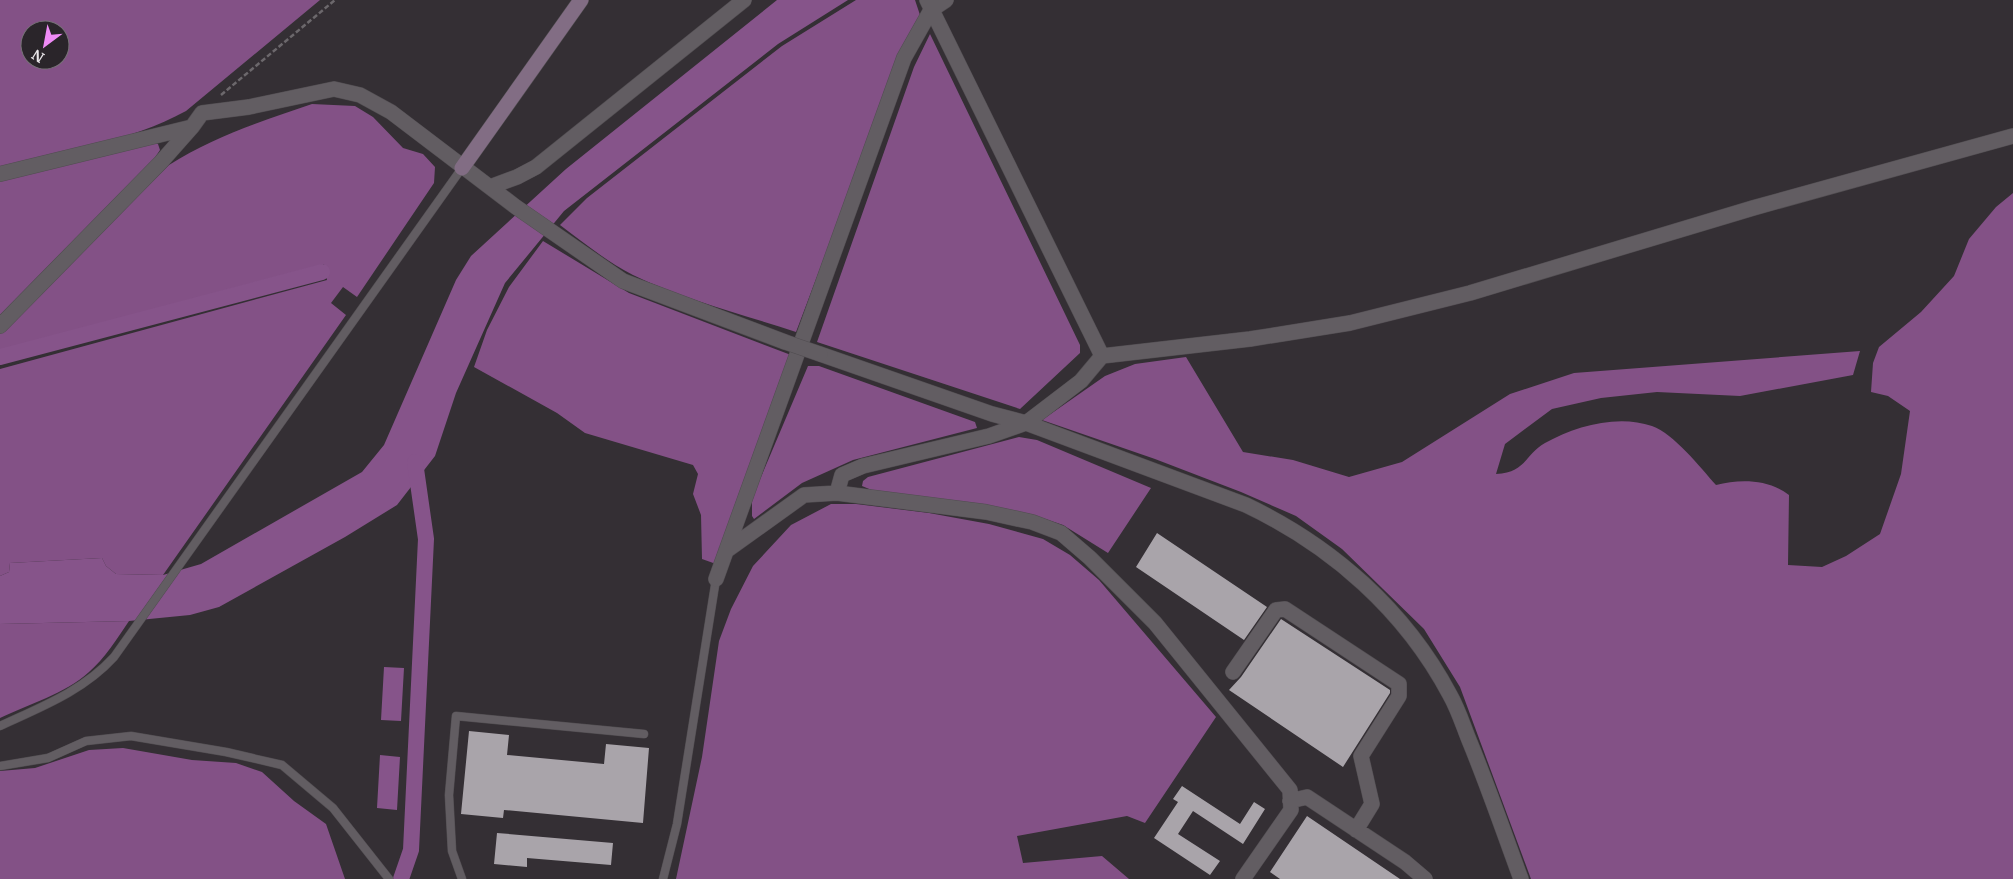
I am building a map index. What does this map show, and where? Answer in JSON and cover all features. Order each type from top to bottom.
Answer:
[{"type":"street","points":[[462,168],[581,0]]},
{"type":"street","points":[[490,187],[517,177],[536,167],[744,0]]},
{"type":"street","points":[[716,579],[904,58],[929,5],[946,0]]},
{"type":"street","points":[[929,5],[1102,356]]},
{"type":"street","points":[[0,326],[161,162],[202,113],[249,108],[334,89],[360,94],[391,112],[462,168],[623,281],[785,342],[992,414],[1026,423],[1246,505],[1309,538],[1347,568],[1406,627],[1428,657],[1451,696],[1480,767],[1521,879]]},
{"type":"street","points":[[0,174],[192,127]]},
{"type":"street","points":[[837,493],[842,475],[863,466],[989,436],[1026,423],[1081,381],[1102,356],[1250,340],[1350,323],[1470,293],[1753,208],[2013,136]]},
{"type":"street","points":[[726,551],[804,496],[837,493],[986,512],[1032,522],[1061,533],[1090,558],[1155,623],[1290,790],[1290,810],[1243,879]]},
{"type":"street","points":[[1233,672],[1276,610],[1285,609],[1399,684],[1399,696],[1361,756],[1372,804],[1356,830]]},
{"type":"street","points":[[1290,801],[1307,797],[1425,879]]},
{"type":"lane","points":[[0,726],[76,690],[98,674],[114,657],[462,168]]},
{"type":"lane","points":[[663,879],[677,824],[716,579]]},
{"type":"lane","points":[[462,879],[452,851],[449,795],[456,716],[644,734]]},
{"type":"lane","points":[[0,766],[48,758],[86,741],[131,736],[226,752],[282,766],[333,808],[389,879]]},
{"type":"path","points":[[202,113],[239,78],[335,0]]},
{"type":"shaded area","points":[[0,0],[320,0],[186,111],[142,131],[0,168]]},
{"type":"shaded area","points":[[777,0],[848,0],[778,44],[564,211],[505,283],[456,393],[435,456],[397,505],[345,537],[219,607],[190,615],[129,621],[0,624],[0,576],[9,572],[10,563],[102,558],[106,566],[116,574],[163,575],[201,564],[362,472],[384,445],[456,280],[471,256],[566,169]]},
{"type":"shaded area","points":[[856,0],[915,0],[920,15],[878,116],[796,332],[652,284],[595,252],[560,225],[587,198],[782,46]]},
{"type":"shaded area","points":[[930,34],[1080,345],[1080,353],[1020,409],[817,342],[914,67]]},
{"type":"shaded area","points":[[312,104],[355,106],[373,117],[403,148],[423,154],[435,167],[434,183],[357,297],[343,287],[331,303],[346,315],[163,575],[116,574],[106,566],[102,558],[10,563],[9,572],[0,576],[0,369],[327,280],[324,264],[0,350],[0,332],[169,165],[220,138],[256,123]]},
{"type":"shaded area","points":[[151,141],[158,144],[160,150],[154,159],[0,315],[0,180]]},
{"type":"shaded area","points":[[2013,193],[2013,879],[1531,879],[1460,687],[1424,629],[1342,549],[1296,516],[1241,492],[1155,459],[1042,420],[1105,376],[1135,364],[1186,357],[1243,452],[1293,460],[1349,477],[1402,462],[1510,394],[1574,373],[1860,351],[1853,375],[1740,396],[1657,392],[1601,398],[1552,409],[1505,444],[1496,474],[1506,473],[1519,467],[1545,443],[1583,427],[1625,421],[1652,426],[1678,443],[1716,485],[1744,481],[1763,483],[1789,495],[1788,565],[1822,567],[1846,556],[1880,534],[1901,474],[1910,411],[1888,396],[1871,392],[1873,363],[1879,347],[1921,312],[1954,276],[1969,239],[1996,207]]},
{"type":"shaded area","points":[[543,241],[629,293],[791,355],[716,564],[702,559],[701,515],[693,494],[698,474],[693,465],[585,433],[557,413],[474,367],[487,330],[509,287]]},
{"type":"shaded area","points":[[808,366],[819,366],[975,422],[977,428],[853,460],[802,483],[754,519],[752,516],[752,498]]},
{"type":"shaded area","points":[[1019,437],[1037,440],[1151,488],[1108,553],[1063,525],[1039,517],[874,491],[862,486],[863,481],[868,477]]},
{"type":"shaded area","points":[[831,504],[856,504],[929,513],[989,524],[1043,539],[1070,555],[1099,580],[1216,717],[1145,823],[1127,816],[1017,836],[1023,863],[1102,856],[1129,879],[676,879],[702,757],[719,641],[731,609],[753,566],[791,525]]},
{"type":"shaded area","points":[[129,621],[100,661],[79,680],[58,693],[0,718],[0,624]]},
{"type":"shaded area","points":[[384,667],[404,668],[401,721],[381,720]]},
{"type":"shaded area","points":[[123,748],[192,760],[236,763],[262,772],[294,801],[326,824],[345,879],[0,879],[0,771],[35,768],[89,750]]},
{"type":"shaded area","points":[[380,755],[400,757],[397,810],[377,808]]},
{"type":"building","points":[[1157,533],[1267,607],[1244,640],[1136,567]]},
{"type":"building","points":[[1281,619],[1390,690],[1390,693],[1343,767],[1229,690],[1241,677]]},
{"type":"building","points":[[469,731],[509,735],[507,755],[604,764],[606,744],[649,748],[643,823],[504,810],[503,818],[461,814]]},
{"type":"building","points":[[1182,786],[1240,824],[1254,802],[1265,809],[1243,844],[1193,811],[1178,834],[1220,861],[1210,875],[1154,838],[1178,802],[1173,799]]},
{"type":"building","points":[[1307,816],[1400,879],[1280,879],[1270,872]]},
{"type":"building","points":[[497,833],[613,843],[611,865],[527,858],[527,867],[494,864]]},
{"type":"waterway","points":[[0,357],[322,272]]},
{"type":"waterway","points":[[401,879],[411,850],[426,539],[415,462]]}]
